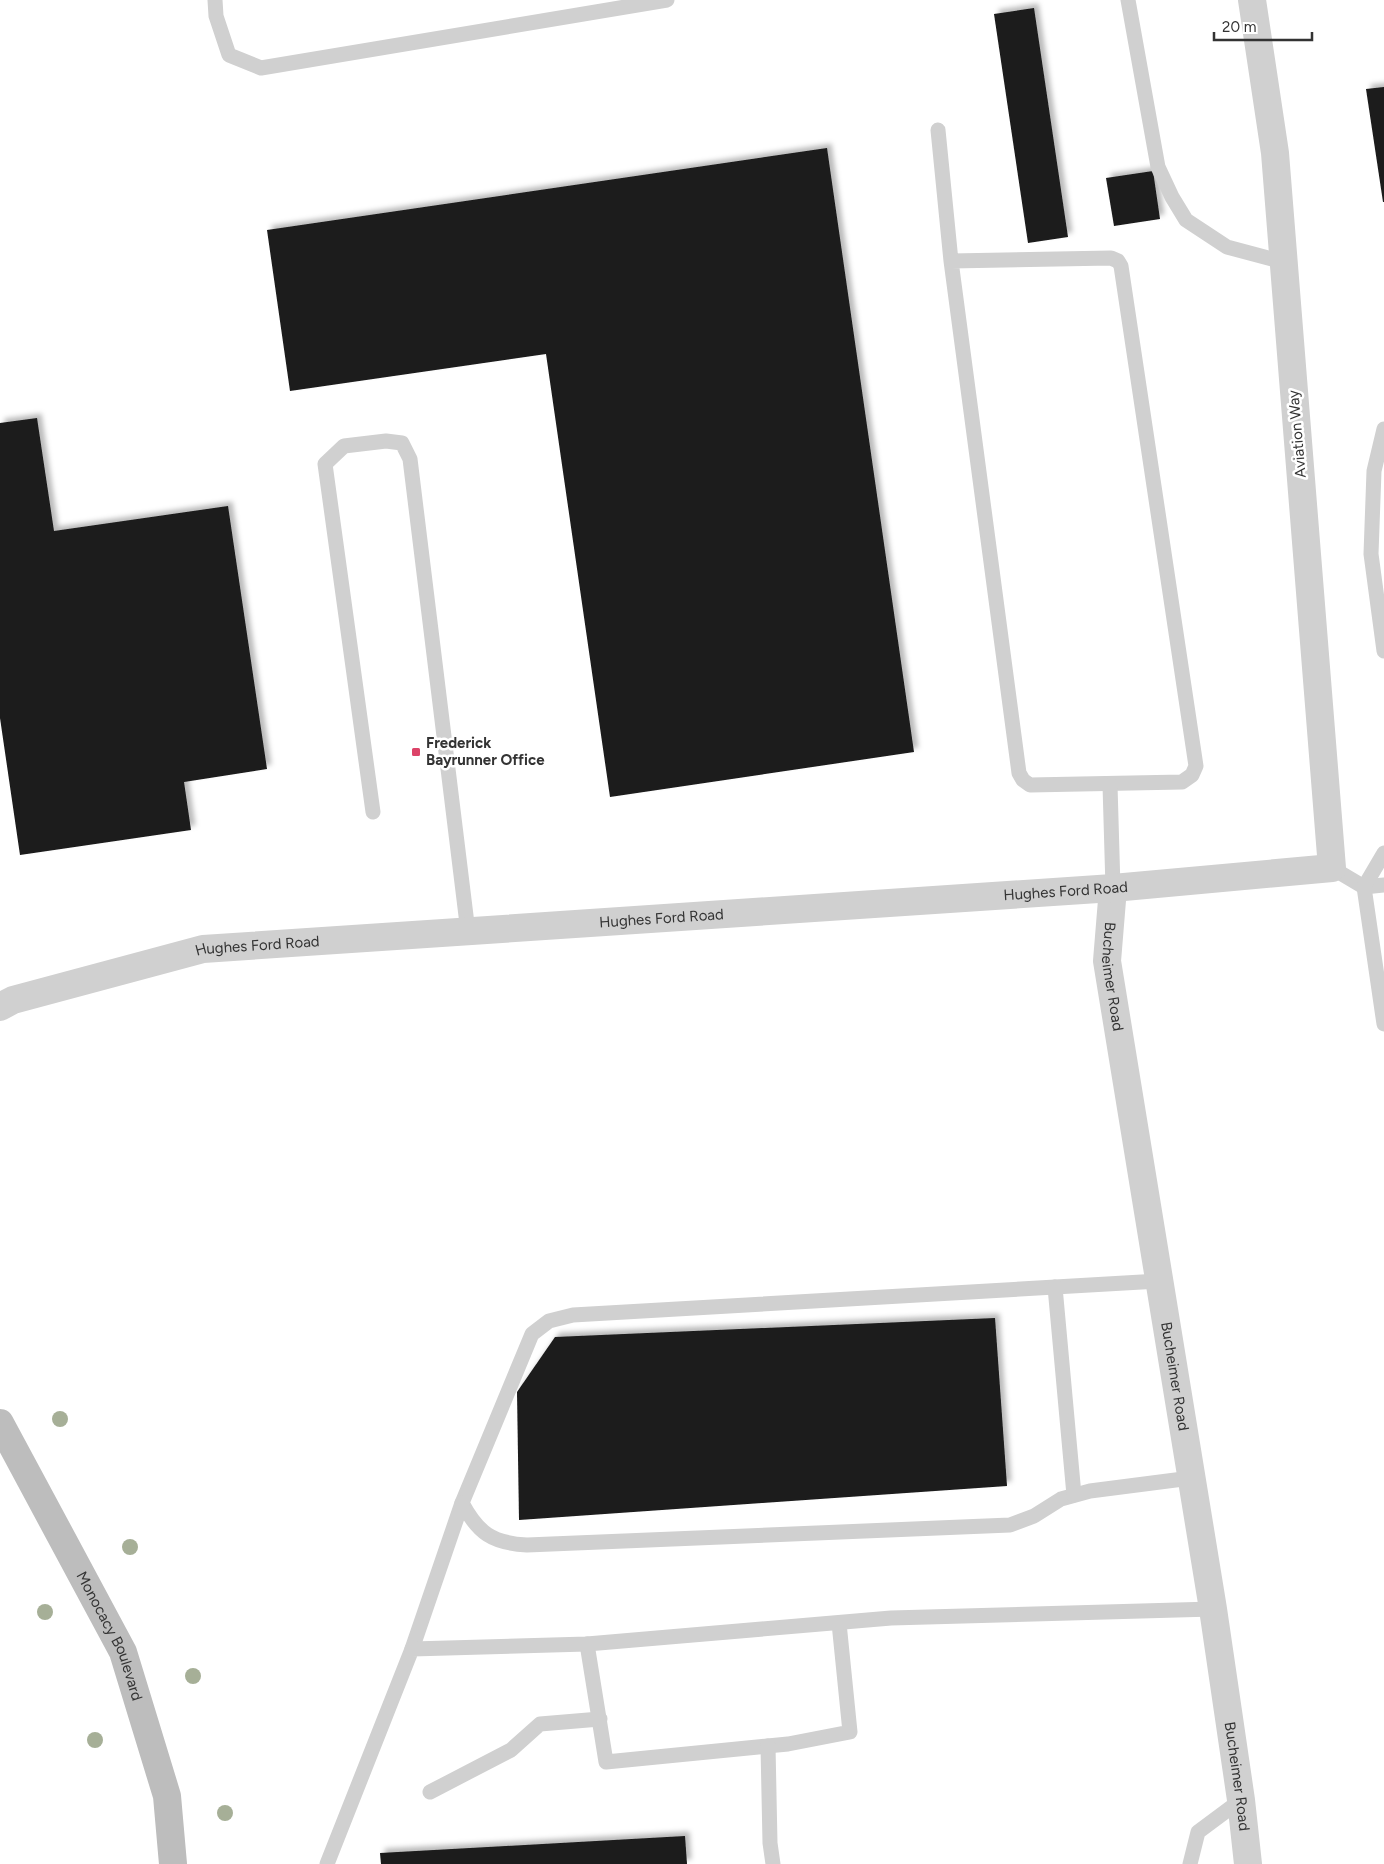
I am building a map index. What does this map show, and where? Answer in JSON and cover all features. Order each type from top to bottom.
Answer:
[{"type":"main road","name":"Monocacy Boulevard","points":[[0,1423],[123,1652],[167,1796],[173,1864]]},
{"type":"street","name":"Aviation Way","points":[[1252,0],[1275,153],[1332,868]]},
{"type":"street","name":"Hughes Ford Road","points":[[0,1007],[13,1000],[203,950],[1113,888],[1332,868]]},
{"type":"street","name":"Bucheimer Road","points":[[1113,888],[1107,960],[1213,1609],[1241,1800],[1248,1864]]},
{"type":"lane","points":[[215,0],[216,16],[229,55],[261,68],[667,0]]},
{"type":"lane","points":[[1128,0],[1158,167],[1172,197],[1186,220],[1227,246],[1284,262]]},
{"type":"lane","points":[[938,130],[951,261],[1019,773],[1023,780],[1030,785],[1110,785],[1182,782],[1192,774],[1196,766],[1121,266],[1118,261],[1111,258],[951,261]]},
{"type":"lane","points":[[1384,429],[1374,471],[1371,554],[1384,651]]},
{"type":"lane","points":[[373,812],[325,464],[344,446],[386,441],[402,443],[410,459],[468,932]]},
{"type":"lane","points":[[1110,785],[1113,888]]},
{"type":"lane","points":[[1384,853],[1364,887],[1384,1024]]},
{"type":"lane","points":[[1332,868],[1364,887],[1384,885]]},
{"type":"lane","points":[[327,1864],[412,1649],[462,1503],[532,1334],[549,1321],[573,1315],[1159,1280]]},
{"type":"lane","points":[[1055,1287],[1074,1495]]},
{"type":"lane","points":[[462,1503],[472,1522],[487,1535],[505,1544],[527,1545],[1010,1525],[1034,1516],[1061,1499],[1074,1495],[1090,1491],[1192,1478]]},
{"type":"lane","points":[[412,1649],[587,1644],[910,1618],[1213,1609]]},
{"type":"lane","points":[[587,1644],[606,1762],[768,1746],[850,1732],[839,1623]]},
{"type":"lane","points":[[430,1792],[512,1750],[540,1724],[600,1719]]},
{"type":"lane","points":[[768,1746],[770,1843],[773,1864]]},
{"type":"lane","points":[[1190,1864],[1198,1832],[1241,1800]]},
{"type":"building","points":[[1034,8],[1068,237],[1028,243],[994,14]]},
{"type":"building","points":[[1384,87],[1384,202],[1383,202],[1366,89]]},
{"type":"building","points":[[827,148],[914,752],[610,797],[546,354],[290,391],[267,230]]},
{"type":"building","points":[[1153,171],[1160,219],[1114,226],[1106,178]]},
{"type":"building","points":[[37,418],[54,531],[228,506],[267,769],[184,782],[191,830],[20,855],[0,718],[0,423]]},
{"type":"building","points":[[995,1318],[1007,1486],[519,1520],[517,1392],[555,1337]]},
{"type":"building","points":[[685,1836],[687,1864],[381,1864],[380,1853]]},
{"type":"place","name":"Frederick Bayrunner Office","points":[[416,752]]}]
